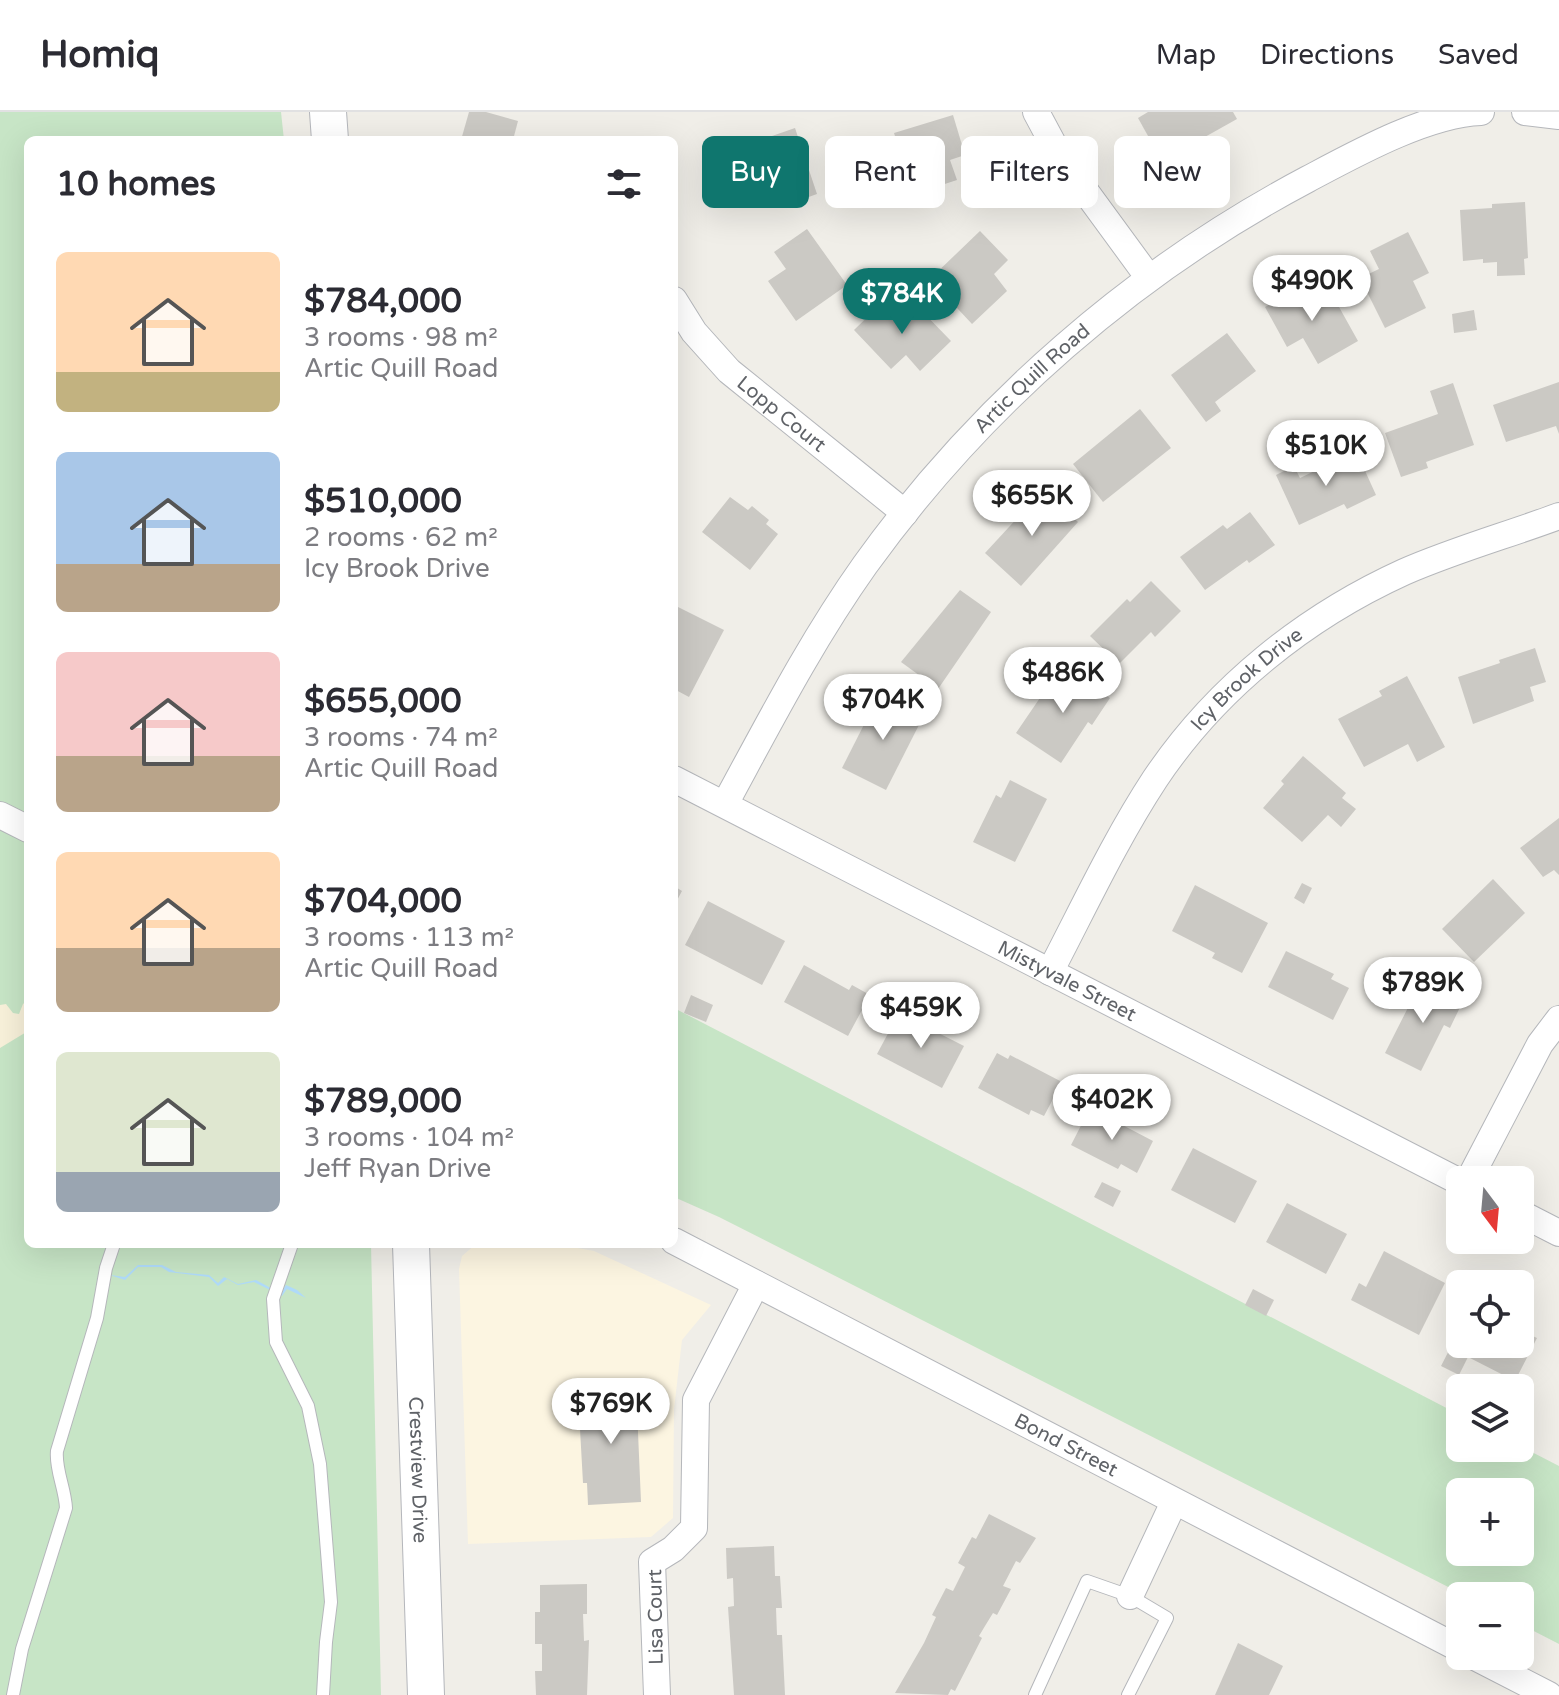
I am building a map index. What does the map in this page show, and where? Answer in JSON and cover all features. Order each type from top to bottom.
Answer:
[{"type":"main road","points":[[328,112],[330,136]]},
{"type":"main road","name":"Crestview Drive","points":[[411,1248],[426,1695]]},
{"type":"street","points":[[1036,112],[1059,155],[1149,278]]},
{"type":"street","name":"Artic Quill Road","points":[[725,804],[796,670],[865,566],[905,513],[1003,403],[1074,338],[1149,278],[1268,201],[1349,158],[1438,120],[1481,112]]},
{"type":"street","points":[[1525,112],[1559,116]]},
{"type":"street","name":"Lopp Court","points":[[678,306],[694,332],[729,371],[905,513]]},
{"type":"street","name":"Icy Brook Drive","points":[[1050,972],[1156,778],[1196,725],[1241,678],[1291,637],[1344,603],[1406,571],[1559,516]]},
{"type":"street","name":"Mistyvale Street","points":[[678,781],[1446,1175]]},
{"type":"street","points":[[0,815],[24,827]]},
{"type":"street","points":[[1476,1166],[1540,1044],[1559,1019]]},
{"type":"street","points":[[1534,1220],[1559,1233]]},
{"type":"street","name":"Bond Street","points":[[678,1243],[1446,1642]]},
{"type":"street","name":"Lisa Court","points":[[657,1695],[652,1562],[673,1549],[694,1528],[696,1400],[756,1284]]},
{"type":"street","points":[[1130,1596],[1174,1502]]},
{"type":"street","points":[[1500,1670],[1547,1694]]},
{"type":"lane","points":[[13,1695],[22,1649],[66,1508],[65,1489],[56,1461],[57,1451],[97,1318],[113,1248]]},
{"type":"lane","points":[[291,1248],[273,1299],[276,1342],[308,1406],[320,1464],[331,1602],[323,1695]]},
{"type":"lane","points":[[1035,1695],[1087,1581],[1130,1596],[1167,1618],[1128,1695]]},
{"type":"shaded area","points":[[471,1248],[577,1248],[594,1251],[711,1305],[682,1340],[674,1409],[673,1518],[651,1537],[468,1544],[459,1269],[462,1256]]},
{"type":"green space","points":[[0,112],[281,112],[284,136],[24,136],[24,1248],[371,1248],[381,1695],[0,1695]]},
{"type":"green space","points":[[678,1010],[1446,1408],[1446,1462],[1534,1462],[1534,1453],[1559,1466],[1559,1644],[1534,1631],[1534,1582],[1446,1582],[1446,1586],[678,1199]]},
{"type":"sand","points":[[6,1004],[13,1013],[19,1014],[23,1004],[24,1033],[0,1048],[0,1005]]},
{"type":"water","points":[[138,1265],[162,1265],[176,1272],[209,1275],[218,1283],[224,1277],[238,1284],[256,1280],[280,1293],[286,1285],[306,1298],[287,1289],[282,1296],[254,1282],[238,1285],[227,1279],[218,1286],[209,1277],[169,1272],[161,1267],[138,1267],[125,1280],[110,1275],[125,1277]]},
{"type":"building","points":[[469,112],[486,112],[518,121],[514,136],[462,136]]},
{"type":"building","points":[[1148,112],[1233,112],[1237,119],[1207,136],[1148,136],[1138,118]]},
{"type":"building","points":[[953,115],[961,142],[961,156],[950,160],[957,180],[945,184],[945,136],[895,136],[894,133]]},
{"type":"building","points":[[795,128],[798,136],[772,136]]},
{"type":"building","points":[[809,170],[817,194],[809,197]]},
{"type":"building","points":[[1525,202],[1528,258],[1524,259],[1525,275],[1497,276],[1497,262],[1483,263],[1483,259],[1463,261],[1460,210]]},
{"type":"building","points":[[807,229],[847,285],[796,321],[768,281],[786,269],[774,252]]},
{"type":"building","points":[[980,231],[1008,260],[994,274],[1007,291],[972,324],[930,279]]},
{"type":"building","points":[[1408,232],[1429,273],[1413,281],[1426,308],[1385,328],[1360,278],[1379,269],[1370,251]]},
{"type":"building","points":[[1301,287],[1309,301],[1329,289],[1358,341],[1318,364],[1303,338],[1287,347],[1265,307]]},
{"type":"building","points":[[887,298],[907,319],[919,308],[951,341],[920,371],[906,355],[891,369],[854,330]]},
{"type":"building","points":[[1474,310],[1477,330],[1454,333],[1452,314]]},
{"type":"building","points":[[1227,333],[1256,371],[1215,402],[1221,411],[1206,422],[1171,375]]},
{"type":"building","points":[[1559,382],[1559,434],[1556,426],[1506,442],[1493,405]]},
{"type":"building","points":[[1453,383],[1474,445],[1426,462],[1428,468],[1401,477],[1385,433],[1438,414],[1430,391]]},
{"type":"building","points":[[1140,409],[1171,448],[1103,502],[1073,464]]},
{"type":"building","points":[[1356,451],[1376,495],[1347,509],[1344,504],[1299,525],[1276,475],[1294,466],[1300,478]]},
{"type":"building","points":[[1043,490],[1078,522],[1021,586],[985,553]]},
{"type":"building","points":[[730,497],[748,510],[752,506],[769,520],[766,524],[778,534],[750,570],[702,532]]},
{"type":"building","points":[[1250,512],[1275,545],[1249,563],[1247,560],[1205,590],[1180,557],[1223,525],[1227,529]]},
{"type":"building","points":[[1151,581],[1181,611],[1155,637],[1151,632],[1119,664],[1090,636],[1127,599],[1130,602]]},
{"type":"building","points":[[960,590],[991,612],[938,689],[901,662]]},
{"type":"building","points":[[678,607],[724,630],[689,697],[678,691]]},
{"type":"building","points":[[1535,648],[1546,682],[1530,687],[1534,701],[1473,724],[1458,677]]},
{"type":"building","points":[[1064,668],[1110,698],[1092,725],[1088,722],[1061,763],[1016,733]]},
{"type":"building","points":[[1407,676],[1445,747],[1417,762],[1408,744],[1364,767],[1338,719],[1382,696],[1379,691]]},
{"type":"building","points":[[880,693],[924,715],[886,790],[842,768]]},
{"type":"building","points":[[1303,756],[1346,793],[1342,798],[1356,809],[1341,827],[1328,815],[1302,842],[1263,808]]},
{"type":"building","points":[[1010,780],[1047,799],[1015,862],[973,842],[996,795],[1001,798]]},
{"type":"building","points":[[1559,818],[1559,875],[1554,870],[1543,877],[1520,848]]},
{"type":"building","points":[[1493,879],[1525,913],[1474,962],[1442,929]]},
{"type":"building","points":[[1302,883],[1312,888],[1304,904],[1294,898]]},
{"type":"building","points":[[1195,885],[1268,923],[1242,973],[1212,958],[1215,953],[1172,931]]},
{"type":"building","points":[[708,901],[785,941],[762,985],[685,945]]},
{"type":"building","points":[[1286,951],[1334,974],[1331,979],[1349,988],[1333,1020],[1268,987]]},
{"type":"building","points":[[804,965],[849,990],[852,985],[870,995],[848,1036],[784,1002]]},
{"type":"building","points":[[1422,980],[1463,1001],[1450,1028],[1444,1025],[1421,1071],[1385,1053]]},
{"type":"building","points":[[691,995],[713,1005],[706,1022],[684,1013]]},
{"type":"building","points":[[899,1013],[964,1046],[942,1088],[877,1054]]},
{"type":"building","points":[[997,1053],[1008,1059],[1010,1055],[1062,1082],[1044,1116],[1031,1110],[1029,1115],[978,1088]]},
{"type":"building","points":[[1090,1108],[1153,1141],[1137,1173],[1121,1164],[1118,1169],[1071,1145]]},
{"type":"building","points":[[1193,1148],[1257,1181],[1235,1223],[1171,1190]]},
{"type":"building","points":[[1102,1182],[1121,1191],[1113,1207],[1094,1197]]},
{"type":"building","points":[[1287,1203],[1347,1234],[1326,1274],[1266,1242]]},
{"type":"building","points":[[1384,1251],[1445,1283],[1419,1335],[1351,1300],[1359,1283],[1366,1287]]},
{"type":"building","points":[[1253,1289],[1274,1300],[1266,1316],[1245,1305]]},
{"type":"building","points":[[1446,1356],[1468,1358],[1460,1374],[1441,1366]]},
{"type":"building","points":[[1470,1358],[1527,1358],[1519,1374],[1501,1374]]},
{"type":"building","points":[[636,1386],[641,1502],[588,1505],[587,1483],[583,1483],[579,1411],[584,1411],[583,1389]]},
{"type":"building","points":[[989,1514],[1036,1538],[1020,1563],[1016,1561],[1003,1586],[1011,1589],[997,1615],[993,1613],[979,1636],[982,1638],[955,1691],[951,1689],[948,1695],[895,1693],[924,1643],[936,1617],[932,1615],[946,1588],[953,1591],[965,1567],[958,1563]]},
{"type":"building","points":[[774,1546],[775,1576],[780,1576],[782,1608],[776,1608],[777,1635],[782,1635],[785,1695],[734,1695],[728,1607],[734,1606],[733,1578],[727,1579],[726,1548]]},
{"type":"building","points":[[587,1584],[587,1614],[583,1614],[584,1641],[589,1640],[587,1695],[536,1695],[535,1671],[542,1671],[542,1644],[535,1644],[535,1612],[540,1612],[540,1585]]},
{"type":"building","points":[[1238,1643],[1283,1666],[1269,1695],[1215,1695]]}]
